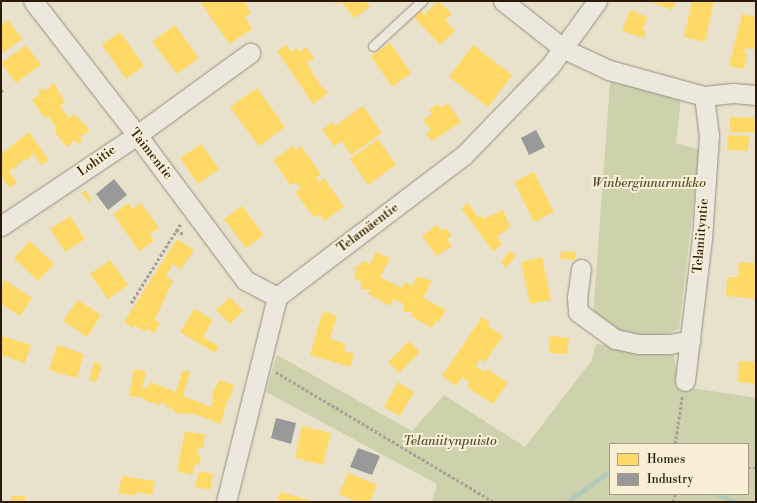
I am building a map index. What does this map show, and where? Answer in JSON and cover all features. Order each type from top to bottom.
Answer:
[{"type":"street","name":"Taimentie","points":[[33,1],[137,134],[245,280],[278,297]]},
{"type":"street","points":[[503,1],[564,49],[609,70],[704,96],[733,93],[756,95]]},
{"type":"street","name":"Telamäentie","points":[[278,297],[464,155],[564,49],[597,1]]},
{"type":"street","name":"Lohitie","points":[[1,226],[137,134],[250,53]]},
{"type":"street","name":"Telaniityntie","points":[[685,381],[702,238],[709,136],[704,96]]},
{"type":"street","points":[[581,269],[577,297],[578,312],[616,339],[638,344],[670,344],[691,340]]},
{"type":"street","points":[[226,502],[260,362],[278,297]]},
{"type":"lane","points":[[373,46],[422,1]]},
{"type":"path","points":[[131,303],[184,218]]},
{"type":"path","points":[[176,230],[185,235]]},
{"type":"path","points":[[260,362],[494,502]]},
{"type":"path","points":[[675,443],[685,381]]},
{"type":"green space","name":"Winberginnurmikko","points":[[610,82],[681,98],[676,143],[700,150],[679,329],[667,334],[641,338],[617,332],[593,317]]},
{"type":"green space","name":"Telaniitynpuisto","points":[[596,344],[674,355],[679,386],[756,398],[756,502],[432,502],[437,484],[266,392],[277,355],[412,431],[444,395],[525,447],[592,360]]},
{"type":"building: Homes","points":[[200,1],[244,1],[251,13],[245,17],[252,29],[229,44]]},
{"type":"building: Homes","points":[[333,1],[341,1],[336,5]]},
{"type":"building: Homes","points":[[341,1],[365,1],[370,7],[354,18]]},
{"type":"building: Homes","points":[[438,1],[452,14],[445,20],[455,31],[440,45],[413,16],[420,10],[424,15]]},
{"type":"building: Homes","points":[[648,1],[676,1],[672,10]]},
{"type":"building: Homes","points":[[692,1],[714,1],[705,42],[684,37]]},
{"type":"building: Homes","points":[[630,10],[647,17],[642,30],[646,31],[644,38],[622,31]]},
{"type":"building: Homes","points":[[742,14],[756,17],[756,49],[745,48],[744,53],[747,54],[744,69],[729,66]]},
{"type":"building: Homes","points":[[8,20],[22,39],[1,54],[1,26]]},
{"type":"building: Homes","points":[[175,25],[199,58],[177,74],[152,42]]},
{"type":"building: Homes","points":[[120,32],[144,66],[126,79],[102,45]]},
{"type":"building: Homes","points":[[390,43],[411,73],[392,87],[371,56]]},
{"type":"building: Homes","points":[[26,45],[41,65],[16,83],[1,63]]},
{"type":"building: Homes","points":[[287,45],[292,52],[297,48],[300,52],[306,47],[314,58],[307,63],[320,85],[328,93],[313,104],[277,51]]},
{"type":"building: Homes","points":[[473,45],[512,75],[488,107],[449,77]]},
{"type":"building: Homes","points":[[54,83],[65,103],[60,106],[69,118],[74,114],[90,130],[80,137],[82,141],[78,144],[75,140],[67,147],[56,134],[56,128],[48,116],[46,118],[42,115],[32,100],[40,94],[38,91],[43,88],[45,91]]},
{"type":"building: Homes","points":[[257,88],[285,127],[259,146],[230,107]]},
{"type":"building: Homes","points":[[448,103],[461,122],[432,141],[426,134],[431,130],[423,120],[432,114],[429,110],[438,104],[440,108]]},
{"type":"building: Homes","points":[[363,106],[382,133],[351,155],[342,141],[334,146],[322,130],[332,122],[335,126]]},
{"type":"building: Homes","points":[[730,117],[756,118],[756,133],[729,132]]},
{"type":"building: Homes","points":[[29,132],[49,160],[41,165],[33,153],[27,161],[25,159],[16,166],[18,168],[11,169],[9,171],[17,183],[10,188],[1,176],[1,150],[3,153]]},
{"type":"building: Homes","points":[[728,135],[749,136],[748,151],[727,150]]},
{"type":"building: Homes","points":[[378,139],[396,165],[368,185],[350,159]]},
{"type":"building: Homes","points":[[201,144],[219,169],[198,184],[180,158]]},
{"type":"building: Homes","points":[[293,146],[296,150],[301,146],[321,174],[316,178],[319,182],[324,178],[344,207],[324,221],[319,214],[314,218],[295,192],[301,188],[296,182],[291,186],[273,160]]},
{"type":"building: Homes","points":[[534,172],[554,212],[534,222],[514,182]]},
{"type":"building: Homes","points":[[85,190],[92,200],[89,202],[82,193]]},
{"type":"building: Homes","points":[[129,203],[132,209],[141,203],[159,228],[150,234],[154,241],[139,251],[113,214]]},
{"type":"building: Homes","points":[[468,203],[478,217],[481,215],[483,219],[503,210],[510,227],[497,237],[502,244],[493,251],[461,208]]},
{"type":"building: Homes","points":[[242,206],[264,235],[246,248],[224,219]]},
{"type":"building: Homes","points":[[70,216],[85,239],[65,252],[50,229]]},
{"type":"building: Homes","points":[[437,225],[442,231],[446,228],[452,236],[447,239],[452,246],[437,256],[422,236]]},
{"type":"building: Homes","points":[[177,239],[194,250],[181,269],[173,264],[166,276],[173,281],[155,319],[160,324],[154,333],[147,329],[145,332],[135,325],[133,328],[124,322]]},
{"type":"building: Homes","points":[[30,241],[54,264],[38,281],[14,258]]},
{"type":"building: Homes","points":[[510,251],[516,256],[506,268],[501,261]]},
{"type":"building: Homes","points":[[561,251],[576,252],[575,260],[560,259]]},
{"type":"building: Homes","points":[[376,252],[390,258],[380,277],[402,288],[405,282],[412,286],[417,276],[432,281],[423,298],[446,310],[439,322],[436,321],[432,328],[411,316],[413,312],[404,312],[404,304],[393,299],[390,306],[368,294],[371,290],[361,289],[362,282],[354,278],[357,271],[354,269],[364,261],[370,264]]},
{"type":"building: Homes","points":[[542,257],[551,300],[530,304],[521,262]]},
{"type":"building: Homes","points":[[110,260],[128,285],[108,299],[90,274]]},
{"type":"building: Homes","points":[[739,262],[756,263],[756,299],[726,296],[727,277],[738,277]]},
{"type":"building: Homes","points":[[3,279],[32,298],[20,316],[1,304]]},
{"type":"building: Homes","points":[[230,297],[243,311],[230,324],[216,310]]},
{"type":"building: Homes","points":[[78,300],[101,315],[87,337],[63,321]]},
{"type":"building: Homes","points":[[194,309],[213,320],[203,337],[219,346],[215,353],[180,332]]},
{"type":"building: Homes","points":[[323,311],[337,316],[330,339],[346,344],[344,351],[354,354],[350,367],[310,355]]},
{"type":"building: Homes","points":[[482,317],[490,323],[488,326],[503,336],[485,362],[480,359],[475,366],[484,372],[487,369],[508,383],[493,404],[467,387],[470,383],[462,377],[456,386],[442,376]]},
{"type":"building: Homes","points":[[1,336],[31,345],[25,363],[1,355]]},
{"type":"building: Homes","points":[[550,336],[569,338],[567,354],[549,353]]},
{"type":"building: Homes","points":[[409,341],[420,352],[399,373],[388,362]]},
{"type":"building: Homes","points":[[57,345],[84,354],[77,378],[49,370]]},
{"type":"building: Homes","points":[[739,361],[756,362],[756,384],[738,382]]},
{"type":"building: Homes","points":[[94,362],[102,365],[96,382],[89,380]]},
{"type":"building: Homes","points":[[134,369],[146,372],[142,387],[148,388],[150,382],[176,392],[183,370],[190,372],[183,396],[211,407],[214,397],[211,396],[219,380],[234,385],[229,401],[227,400],[221,424],[194,414],[174,413],[175,410],[166,407],[167,404],[160,403],[160,405],[144,400],[145,398],[129,396]]},
{"type":"building: Homes","points":[[398,382],[414,392],[400,416],[384,407]]},
{"type":"building: Homes","points":[[302,426],[331,433],[323,465],[295,458]]},
{"type":"building: Homes","points":[[185,431],[205,435],[203,448],[199,447],[197,455],[201,456],[199,465],[195,464],[192,475],[177,471]]},
{"type":"building: Homes","points":[[199,471],[213,474],[210,490],[195,487]]},
{"type":"building: Homes","points":[[348,473],[377,485],[370,502],[358,502],[339,494]]},
{"type":"building: Homes","points":[[122,476],[155,481],[152,495],[136,492],[135,495],[118,493]]},
{"type":"building: Homes","points":[[280,492],[309,500],[308,502],[277,502]]},
{"type":"building: Homes","points":[[11,496],[25,496],[25,502],[11,502]]},
{"type":"building: Industry","points":[[536,130],[545,147],[529,155],[521,138]]},
{"type":"building: Industry","points":[[114,179],[127,195],[108,210],[96,194]]},
{"type":"building: Industry","points":[[276,418],[296,423],[291,444],[271,438]]},
{"type":"building: Industry","points":[[358,448],[380,456],[372,475],[350,467]]},
{"type":"waterway","points":[[567,502],[609,472]]},
{"type":"waterway","points":[[718,495],[737,502]]}]
